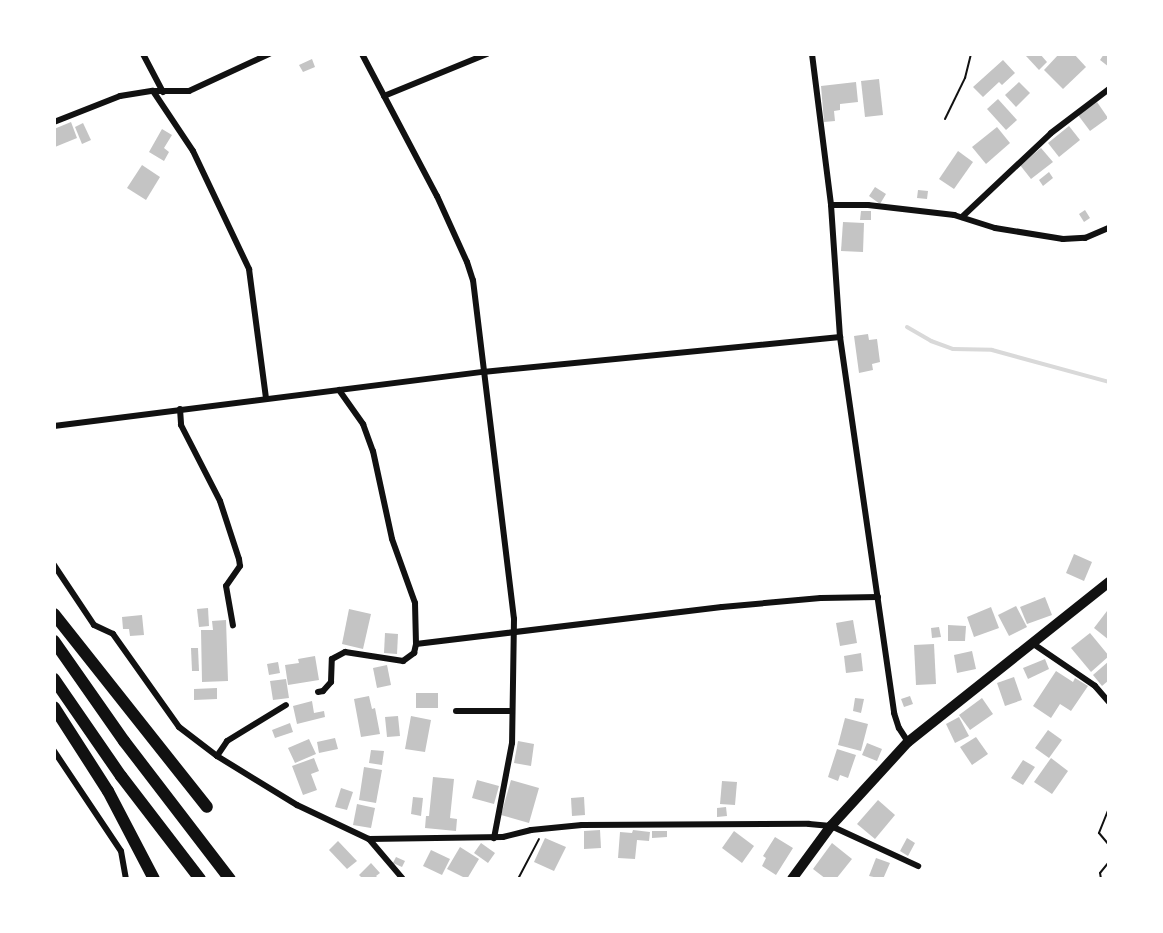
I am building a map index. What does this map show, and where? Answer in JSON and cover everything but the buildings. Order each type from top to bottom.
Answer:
[{"type":"highway","points":[[54,614],[207,807]]},
{"type":"highway","points":[[54,641],[124,741],[230,879]]},
{"type":"highway","points":[[54,679],[121,776],[200,879]]},
{"type":"highway","points":[[54,707],[108,790],[154,879]]},
{"type":"main road","points":[[792,879],[831,826],[908,742],[1109,582]]},
{"type":"street","points":[[143,54],[163,92]]},
{"type":"street","points":[[54,122],[120,96],[153,91],[189,91],[269,54]]},
{"type":"street","points":[[362,54],[437,196],[473,280],[514,631],[515,692],[512,711],[512,743],[494,838]]},
{"type":"street","points":[[384,96],[487,54]]},
{"type":"street","points":[[812,54],[831,206],[840,337],[894,713],[899,728],[908,742]]},
{"type":"street","points":[[962,217],[1051,133],[1109,89]]},
{"type":"street","points":[[153,91],[193,151],[249,269],[266,399]]},
{"type":"street","points":[[831,206],[868,205],[962,217],[995,228],[1063,239],[1085,238],[1109,228]]},
{"type":"street","points":[[54,426],[483,372],[840,337]]},
{"type":"street","points":[[318,692],[323,691],[331,682],[332,659],[336,656],[345,652],[403,661],[414,653],[416,644],[415,603],[393,539],[373,451],[363,424],[339,390]]},
{"type":"street","points":[[180,409],[181,425],[220,501],[239,559],[240,566],[226,586],[233,625]]},
{"type":"street","points":[[54,565],[91,626],[113,634],[179,728],[217,756],[297,804],[369,839],[403,879]]},
{"type":"street","points":[[416,644],[733,606],[821,598],[878,597]]},
{"type":"street","points":[[1032,644],[1095,686],[1109,702]]},
{"type":"street","points":[[217,756],[227,741],[286,705]]},
{"type":"street","points":[[456,711],[512,711]]},
{"type":"street","points":[[54,752],[121,851],[126,879]]},
{"type":"street","points":[[369,839],[494,838],[545,828],[582,825],[831,826],[918,866]]},
{"type":"path","points":[[945,119],[965,78],[972,54]]},
{"type":"path","points":[[1109,808],[1099,833],[1109,845]]},
{"type":"path","points":[[518,879],[545,828]]},
{"type":"path","points":[[1101,879],[1100,873],[1109,862]]},
{"type":"waterway","points":[[907,327],[931,341],[953,349],[992,350],[1109,382]]}]
